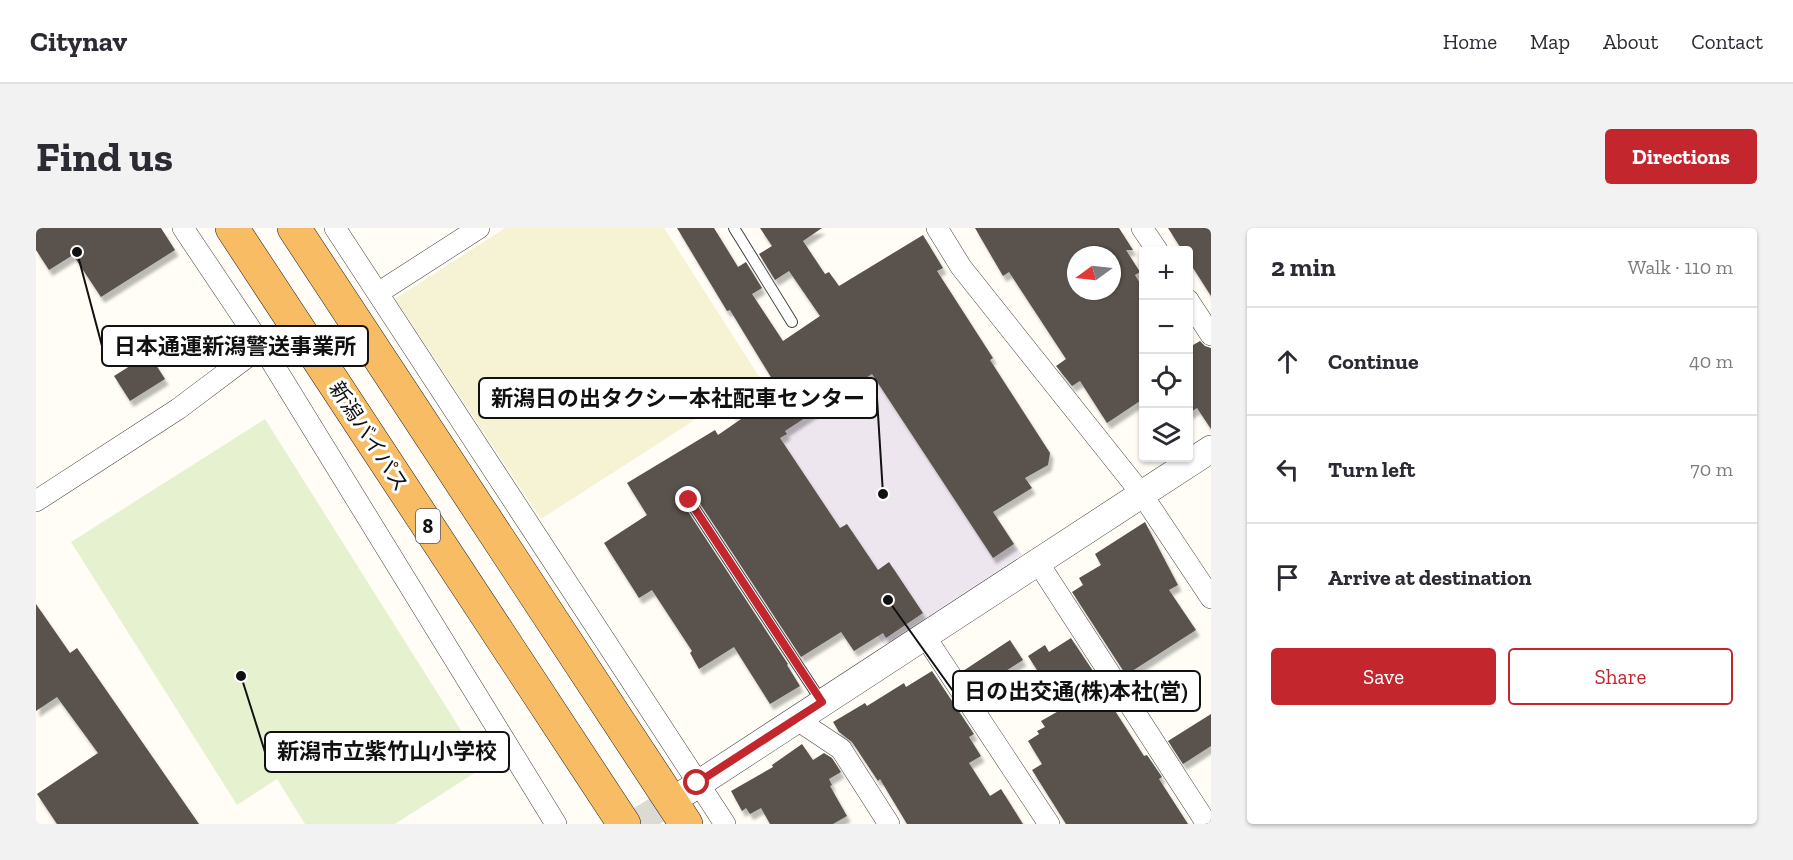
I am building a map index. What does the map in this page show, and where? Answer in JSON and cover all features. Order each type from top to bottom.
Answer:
[{"type":"highway","name":"新潟バイパス","points":[[232,228],[624,824]]},
{"type":"highway","points":[[294,228],[690,800]]},
{"type":"street","points":[[183,228],[262,346],[556,824]]},
{"type":"street","points":[[335,228],[378,293],[690,800],[725,824]]},
{"type":"street","points":[[378,293],[479,228]]},
{"type":"street","points":[[937,228],[961,267],[1141,493],[1211,598]]},
{"type":"street","points":[[1142,228],[1154,246]]},
{"type":"street","points":[[1193,308],[1211,335]]},
{"type":"street","points":[[36,501],[178,409],[262,346]]},
{"type":"street","points":[[690,800],[796,719],[1211,449]]},
{"type":"street","points":[[1037,561],[1207,824]]},
{"type":"street","points":[[924,635],[1049,824]]},
{"type":"street","points":[[796,719],[841,749],[889,824]]},
{"type":"lane","points":[[734,228],[792,322]]},
{"type":"lane","points":[[689,500],[822,702]]},
{"type":"shaded area","points":[[505,228],[664,228],[760,378],[541,519],[395,299]]},
{"type":"shaded area","points":[[865,316],[1022,555],[884,645],[727,408]]},
{"type":"green space","points":[[265,419],[484,767],[395,824],[305,824],[277,779],[237,805],[71,542]]},
{"type":"building","points":[[36,228],[161,228],[175,250],[101,297],[73,255],[49,270],[36,250]]},
{"type":"building","points":[[677,228],[714,228],[738,267],[746,262],[762,288],[752,294],[783,341],[820,316],[789,271],[775,280],[759,254],[772,246],[760,228],[822,228],[803,241],[825,274],[829,272],[839,286],[923,235],[943,268],[937,271],[993,358],[990,360],[1050,453],[1048,465],[1025,478],[1032,488],[993,512],[1014,544],[993,558],[872,374],[785,431],[787,434],[780,438],[840,528],[847,524],[878,570],[889,562],[923,613],[886,638],[883,633],[854,651],[841,632],[801,657],[695,496],[689,493],[684,494],[683,504],[788,664],[800,686],[770,704],[734,647],[699,669],[690,653],[692,651],[652,590],[639,598],[604,543],[647,515],[627,483],[715,430],[718,435],[780,392],[730,310],[727,311]]},
{"type":"building","points":[[975,228],[1119,228],[1133,250],[1126,250],[1139,270],[1135,275],[1139,282],[1139,402],[1107,423],[1080,381],[1072,386],[1056,366],[1066,359],[1009,272],[1003,276]]},
{"type":"building","points":[[1168,228],[1211,228],[1211,296],[1193,268],[1193,246],[1179,246]]},
{"type":"building","points":[[1200,341],[1211,348],[1211,429],[1197,408],[1193,411],[1193,345]]},
{"type":"building","points":[[149,354],[165,379],[130,401],[114,376]]},
{"type":"building","points":[[1145,522],[1178,585],[1169,590],[1196,630],[1126,675],[1072,592],[1083,585],[1079,578],[1101,565],[1095,554]]},
{"type":"building","points":[[36,604],[70,653],[77,648],[199,824],[57,824],[37,794],[98,753],[57,697],[36,711]]},
{"type":"building","points":[[1071,638],[1113,701],[1110,703],[1144,756],[1147,755],[1162,777],[1159,779],[1188,824],[1066,824],[1032,770],[1042,764],[1028,741],[1039,734],[1037,731],[1045,727],[1041,721],[1062,709],[1028,656],[1045,645],[1049,652]]},
{"type":"building","points":[[1010,640],[1023,660],[976,690],[963,671]]},
{"type":"building","points":[[932,671],[974,734],[969,737],[981,756],[969,763],[990,796],[1001,789],[1023,824],[907,824],[880,779],[878,781],[852,742],[839,732],[833,722],[865,703],[867,706],[904,683],[906,687]]},
{"type":"building","points":[[1211,714],[1211,746],[1183,764],[1168,741]]},
{"type":"building","points":[[802,744],[813,760],[824,753],[832,758],[841,772],[829,779],[832,785],[830,786],[847,816],[833,824],[770,824],[761,808],[750,814],[746,808],[742,811],[731,791],[773,767],[772,765]]},
{"type":"tunnel","points":[[634,824],[686,792]]},
{"type":"place","name":"日本通運新潟警送事業所","points":[[77,252]]},
{"type":"place","name":"新潟日の出タクシー本社配車センター","points":[[883,494]]},
{"type":"place","name":"日の出交通(株)本社(営)","points":[[888,600]]},
{"type":"place","name":"新潟市立紫竹山小学校","points":[[241,676]]},
{"type":"route","points":[[689,500],[822,702],[697,783]]}]
